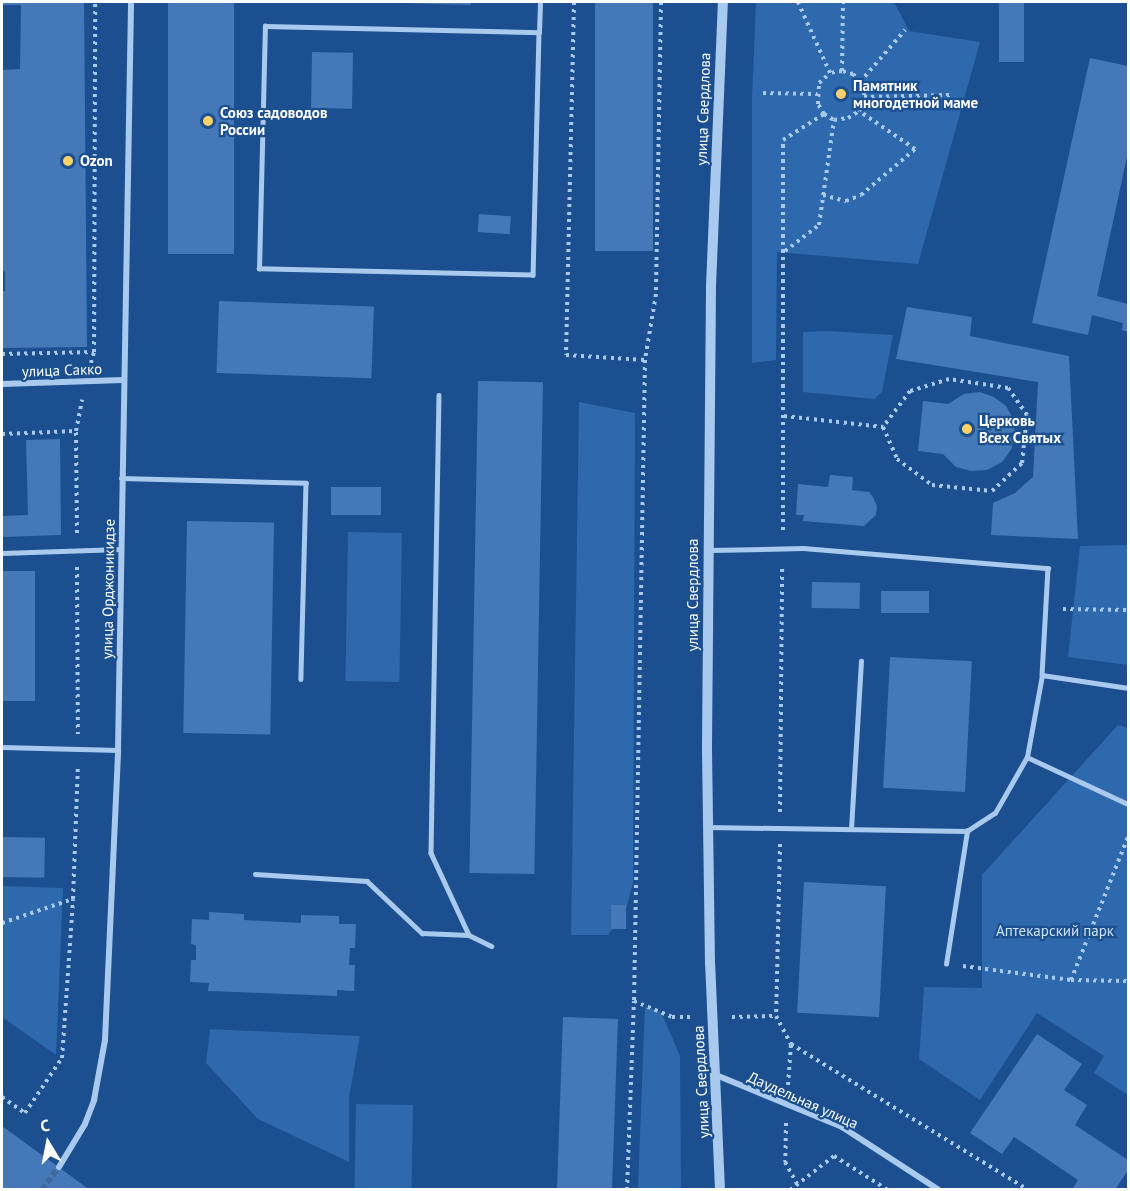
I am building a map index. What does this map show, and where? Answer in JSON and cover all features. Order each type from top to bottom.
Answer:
[{"type":"street","name":"улица Орджоникидзе","points":[[58,1167],[85,1124],[94,1100],[105,1040],[118,750],[131,2]]},
{"type":"street","name":"улица Свердлова","points":[[720,1190],[708,826],[708,550],[711,286],[723,2]]},
{"type":"street","name":"улица Сакко","points":[[2,384],[123,380]]},
{"type":"street","name":"Даудельная улица","points":[[716,1075],[842,1127],[939,1190]]},
{"type":"lane","points":[[539,32],[265,26],[259,269],[533,275],[540,2]]},
{"type":"lane","points":[[439,395],[431,853],[469,935]]},
{"type":"lane","points":[[121,478],[306,483],[302,679]]},
{"type":"lane","points":[[708,550],[803,548],[1048,568],[1042,675],[1027,757],[995,813],[967,831],[708,826]]},
{"type":"lane","points":[[2,553],[121,549]]},
{"type":"lane","points":[[851,829],[861,661]]},
{"type":"lane","points":[[1042,675],[1128,688]]},
{"type":"lane","points":[[2,747],[78,747],[118,750]]},
{"type":"lane","points":[[1027,757],[1128,804]]},
{"type":"lane","points":[[946,964],[967,831]]},
{"type":"lane","points":[[255,874],[367,881],[422,933],[469,935],[492,946]]},
{"type":"path","points":[[2,1097],[25,1113],[62,1058],[73,899],[78,747],[76,431],[85,381],[94,351],[95,2]]},
{"type":"path","points":[[574,2],[566,355],[645,360]]},
{"type":"path","points":[[627,1190],[634,1001],[645,360],[656,294],[661,2]]},
{"type":"path","points":[[798,2],[830,73]]},
{"type":"path","points":[[842,71],[843,2]]},
{"type":"path","points":[[860,82],[905,30]]},
{"type":"path","points":[[842,71],[853,74],[860,82],[864,97],[860,111],[848,118],[834,120],[824,114],[818,104],[819,84],[830,73],[842,71]]},
{"type":"path","points":[[763,93],[818,94]]},
{"type":"path","points":[[864,97],[951,95]]},
{"type":"path","points":[[823,195],[846,201],[861,195],[915,149],[860,111]]},
{"type":"path","points":[[785,374],[783,140],[824,114]]},
{"type":"path","points":[[784,252],[819,225],[834,120]]},
{"type":"path","points":[[2,354],[94,351]]},
{"type":"path","points":[[949,379],[1008,388],[1026,415],[1022,463],[992,491],[932,485],[897,459],[883,427],[910,391],[949,379]]},
{"type":"path","points":[[784,416],[883,427]]},
{"type":"path","points":[[2,434],[76,431]]},
{"type":"path","points":[[1044,609],[1128,610]]},
{"type":"path","points":[[1071,980],[1128,837]]},
{"type":"path","points":[[2,923],[73,899]]},
{"type":"path","points":[[946,964],[1071,980],[1128,981]]},
{"type":"path","points":[[634,1001],[672,1017],[776,1016]]},
{"type":"path","points":[[790,1190],[834,1156],[888,1190]]},
{"type":"green space","points":[[756,2],[894,2],[909,31],[980,42],[918,264],[777,252],[776,360],[752,363],[752,97]]},
{"type":"green space","points":[[828,331],[893,335],[882,392],[874,399],[803,392],[803,332]]},
{"type":"green space","points":[[579,402],[635,413],[633,883],[626,909],[608,935],[571,935]]},
{"type":"green space","points":[[348,532],[402,533],[399,682],[345,681]]},
{"type":"green space","points":[[1128,545],[1128,665],[1068,657],[1080,546]]},
{"type":"green space","name":"Аптекарский парк","points":[[1118,725],[1128,728],[1128,1095],[1094,1073],[1104,1056],[1037,1013],[980,1100],[919,1059],[924,987],[982,988],[982,875]]},
{"type":"green space","points":[[2,886],[63,888],[56,1055],[2,1017]]},
{"type":"green space","points":[[645,1006],[661,1012],[680,1056],[681,1189],[638,1189]]},
{"type":"green space","points":[[210,1029],[360,1036],[349,1098],[349,1162],[258,1119],[206,1063]]},
{"type":"green space","points":[[356,1104],[413,1105],[412,1190],[355,1189]]},
{"type":"building","points":[[2,2],[84,2],[87,347],[2,348],[2,291],[5,291],[5,272],[2,270],[2,70],[20,69],[21,5],[2,5]]},
{"type":"building","points":[[168,2],[234,2],[234,254],[168,254]]},
{"type":"building","points":[[471,2],[471,5],[401,3]]},
{"type":"building","points":[[595,2],[653,2],[653,251],[595,251]]},
{"type":"building","points":[[999,2],[1024,2],[1024,62],[999,62]]},
{"type":"building","points":[[312,52],[353,53],[352,109],[311,108]]},
{"type":"building","points":[[1090,58],[1128,66],[1128,152],[1097,296],[1128,304],[1128,332],[1122,330],[1123,323],[1092,315],[1088,335],[1032,323]]},
{"type":"building","points":[[479,214],[511,216],[510,234],[478,232]]},
{"type":"building","points":[[219,301],[374,306],[371,378],[216,373]]},
{"type":"building","points":[[907,307],[972,317],[970,336],[1069,356],[1078,539],[991,535],[993,503],[1015,493],[1033,477],[1038,382],[896,359]]},
{"type":"building","points":[[478,381],[543,382],[534,874],[469,873]]},
{"type":"building","name":"Церковь Всех Святых","points":[[980,392],[994,397],[1006,406],[1014,420],[1015,438],[1011,450],[1002,462],[987,470],[971,471],[956,467],[943,454],[918,451],[923,401],[948,404],[964,394]]},
{"type":"building","points":[[60,439],[61,535],[2,537],[2,516],[28,515],[26,440]]},
{"type":"building","points":[[830,475],[853,477],[852,490],[869,492],[873,497],[877,506],[876,515],[864,526],[803,521],[804,515],[796,515],[798,484],[828,487]]},
{"type":"building","points":[[331,487],[381,487],[381,515],[331,515]]},
{"type":"building","points":[[187,521],[274,523],[270,734],[183,733]]},
{"type":"building","points":[[2,571],[35,571],[35,701],[2,701]]},
{"type":"building","points":[[812,582],[860,583],[860,609],[812,608]]},
{"type":"building","points":[[881,591],[929,591],[929,613],[881,613]]},
{"type":"building","points":[[890,657],[972,661],[965,792],[883,788]]},
{"type":"building","points":[[2,837],[45,838],[44,878],[2,877]]},
{"type":"building","points":[[804,882],[886,886],[879,1017],[797,1013]]},
{"type":"building","points":[[611,905],[626,905],[626,929],[611,929]]},
{"type":"building","points":[[209,912],[244,914],[244,920],[301,923],[301,915],[339,916],[339,924],[356,924],[355,948],[350,948],[349,965],[355,965],[354,991],[337,990],[337,996],[208,991],[209,983],[190,982],[191,960],[196,960],[196,945],[191,944],[192,919],[209,920]]},
{"type":"building","points":[[563,1017],[618,1019],[612,1190],[557,1190]]},
{"type":"building","points":[[1037,1034],[1082,1064],[1064,1090],[1087,1105],[1075,1125],[1128,1160],[1128,1170],[1115,1190],[1072,1190],[1078,1180],[1014,1137],[1002,1154],[970,1133]]},
{"type":"building","points":[[2,1126],[90,1190],[2,1190]]},
{"type":"tunnel","points":[[42,1190],[59,1167]]},
{"type":"place","name":"Памятник многодетной маме","points":[[841,94]]},
{"type":"place","name":"Союз садоводов России","points":[[208,121]]},
{"type":"place","name":"Ozon","points":[[68,161]]},
{"type":"place","name":"Церковь Всех Святых","points":[[967,429]]}]
